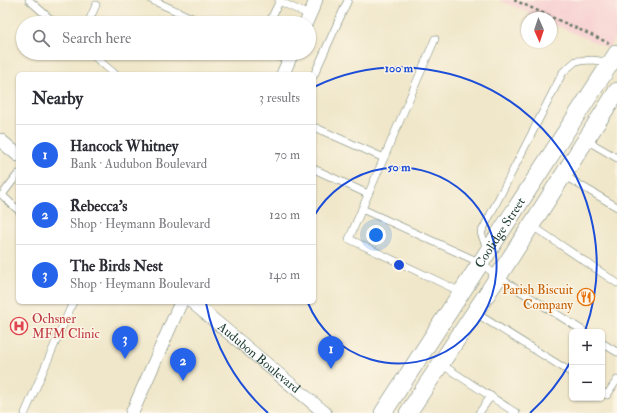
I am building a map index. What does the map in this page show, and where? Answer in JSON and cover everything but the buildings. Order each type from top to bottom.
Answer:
[{"type":"street","points":[[308,16],[316,0]]},
{"type":"street","name":"Coolidge Street","points":[[383,413],[614,56]]},
{"type":"street","points":[[284,72],[289,60]]},
{"type":"street","name":"Coolidge Street","points":[[408,413],[498,277],[617,91]]},
{"type":"street","points":[[0,140],[16,153]]},
{"type":"street","points":[[132,413],[181,304]]},
{"type":"street","name":"Audubon Boulevard","points":[[194,304],[325,413]]},
{"type":"lane","points":[[29,0],[47,16]]},
{"type":"lane","points":[[152,0],[187,16]]},
{"type":"lane","points":[[315,72],[348,0]]},
{"type":"lane","points":[[272,16],[280,1],[302,16]]},
{"type":"lane","points":[[91,16],[96,5]]},
{"type":"lane","points":[[435,39],[349,239],[462,293]]},
{"type":"lane","points":[[491,247],[484,241],[481,234],[563,72],[576,61],[614,56]]},
{"type":"lane","points":[[98,60],[113,72]]},
{"type":"lane","points":[[316,128],[384,158]]},
{"type":"lane","points":[[586,140],[617,158]]},
{"type":"lane","points":[[316,170],[368,194]]},
{"type":"lane","points":[[563,174],[617,207]]},
{"type":"lane","points":[[16,176],[0,195],[16,208]]},
{"type":"lane","points":[[362,209],[481,263],[498,277],[580,329]]},
{"type":"lane","points":[[530,225],[617,283]]},
{"type":"lane","points":[[25,413],[72,304]]},
{"type":"lane","points":[[474,312],[569,371]]},
{"type":"lane","points":[[605,345],[617,352]]},
{"type":"lane","points":[[440,364],[516,413]]},
{"type":"lane","points":[[605,394],[607,395],[617,380]]},
{"type":"lane","points":[[479,413],[491,396]]},
{"type":"path","points":[[514,0],[614,56]]},
{"type":"shaded area","points":[[499,0],[617,0],[617,35],[608,48],[557,26],[557,12],[526,12]]},
{"type":"place","name":"Parish Biscuit Company","points":[[586,297]]},
{"type":"place","name":"Ochsner MFM Clinic","points":[[19,326]]},
{"type":"place","name":"The Birds Nest","points":[[125,359]]},
{"type":"place","name":"Hancock Whitney","points":[[331,369]]},
{"type":"place","name":"Rebecca's","points":[[183,381]]}]
